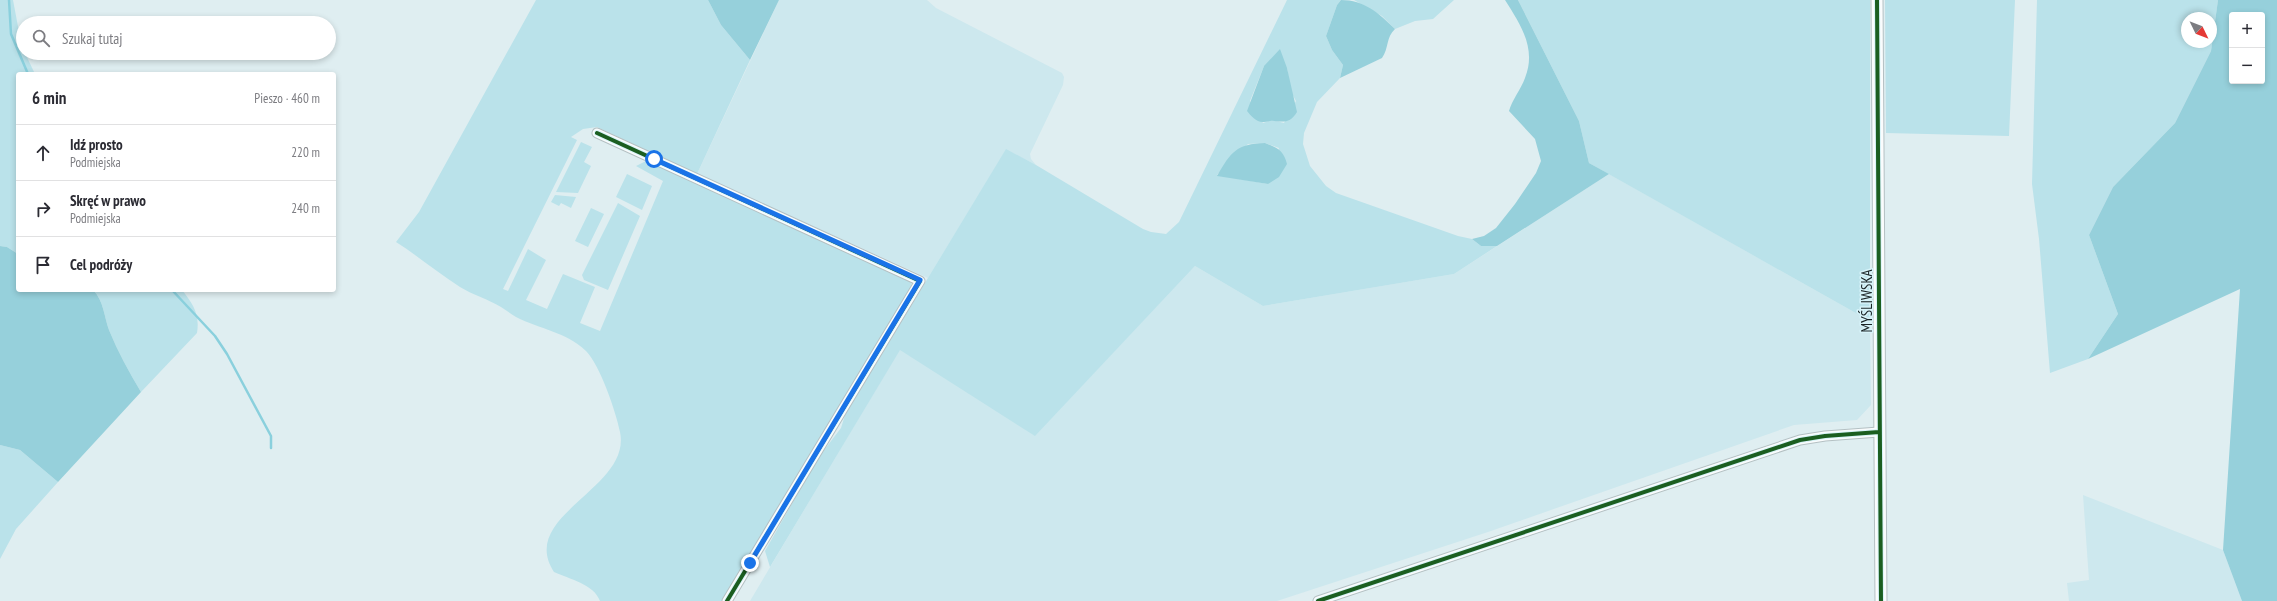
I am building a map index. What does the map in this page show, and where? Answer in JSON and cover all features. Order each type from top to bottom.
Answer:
[{"type":"street","name":"MYŚLIWSKA","points":[[1877,0],[1881,601]]},
{"type":"street","points":[[597,133],[920,280],[727,601]]},
{"type":"street","points":[[1318,601],[1766,450],[1800,440],[1825,436],[1880,432]]},
{"type":"shaded area","points":[[0,0],[13,0],[16,16],[16,60],[28,60],[34,72],[16,72],[16,253],[7,247],[0,246]]},
{"type":"shaded area","points":[[536,0],[708,0],[721,25],[750,60],[697,174],[597,127],[583,129],[571,137],[577,140],[503,289],[508,291],[528,249],[546,260],[526,300],[547,309],[563,274],[595,287],[580,323],[600,331],[663,181],[636,166],[648,160],[912,282],[910,290],[722,601],[600,601],[597,595],[587,586],[554,572],[547,552],[550,534],[562,518],[610,470],[619,452],[620,432],[611,401],[597,367],[586,351],[570,339],[516,317],[496,304],[465,290],[396,242],[419,212]]},
{"type":"shaded area","points":[[708,0],[779,0],[750,60],[721,25]]},
{"type":"shaded area","points":[[779,0],[927,0],[936,8],[1062,73],[1064,77],[1063,85],[1030,154],[1031,159],[1036,165],[1006,150],[928,278],[697,174]]},
{"type":"shaded area","points":[[1287,0],[1341,0],[1337,5],[1326,36],[1332,50],[1343,65],[1340,78],[1317,102],[1304,133],[1303,144],[1310,166],[1326,186],[1336,193],[1458,236],[1472,239],[1481,246],[1497,246],[1454,274],[1263,306],[1195,266],[1035,436],[900,350],[770,567],[765,551],[818,458],[841,428],[845,415],[1006,149],[1036,165],[1143,229],[1151,232],[1166,234],[1179,222]],"holes":[[[1264,66],[1287,68],[1291,92],[1296,101],[1284,123],[1272,120],[1263,123],[1250,101]],[[1265,143],[1279,148],[1268,184],[1217,175],[1248,144]]]},
{"type":"shaded area","points":[[1341,0],[1357,2],[1371,8],[1395,29],[1390,36],[1382,58],[1340,78],[1343,65],[1332,50],[1326,36],[1337,5]]},
{"type":"shaded area","points":[[1354,0],[1454,0],[1433,19],[1415,21],[1395,29],[1382,16]]},
{"type":"shaded area","points":[[1505,0],[1518,0],[1579,121],[1589,163],[1609,174],[1497,246],[1481,246],[1472,239],[1484,236],[1496,228],[1515,204],[1536,173],[1541,161],[1535,139],[1509,111],[1525,78],[1529,57],[1528,46],[1521,27]]},
{"type":"shaded area","points":[[1518,0],[1870,0],[1870,321],[1589,163],[1579,121]]},
{"type":"shaded area","points":[[1885,0],[2015,0],[2009,136],[1886,133]]},
{"type":"shaded area","points":[[2037,0],[2218,0],[2216,12],[2181,12],[2181,48],[2211,48],[2211,51],[2175,123],[2113,187],[2089,235],[2118,314],[2088,359],[2050,373],[2039,239],[2032,184]]},
{"type":"shaded area","points":[[2218,0],[2277,0],[2277,601],[2242,601],[2223,550],[2240,289],[2088,359],[2118,314],[2089,235],[2113,187],[2175,123],[2211,48],[2217,48],[2216,12]]},
{"type":"shaded area","points":[[1280,49],[1287,68],[1297,112],[1290,120],[1287,121],[1261,122],[1252,117],[1247,111],[1264,66]]},
{"type":"shaded area","points":[[581,142],[592,147],[584,162],[591,166],[578,193],[556,192]]},
{"type":"shaded area","points":[[1265,143],[1280,150],[1286,160],[1287,164],[1279,177],[1268,184],[1217,176],[1226,161],[1235,151],[1247,145]]},
{"type":"shaded area","points":[[627,174],[652,186],[642,210],[616,197]]},
{"type":"shaded area","points":[[1609,174],[1870,321],[1871,405],[1857,420],[1794,425],[1488,532],[1277,601],[750,601],[900,349],[1035,435],[1195,266],[1263,306],[1454,274]]},
{"type":"shaded area","points":[[555,195],[576,197],[571,208],[561,203],[559,206],[551,202]]},
{"type":"shaded area","points":[[618,203],[640,216],[608,290],[584,280],[582,275]]},
{"type":"shaded area","points":[[591,208],[604,214],[588,247],[575,241]]},
{"type":"shaded area","points":[[0,246],[7,247],[16,253],[16,292],[95,292],[97,294],[102,304],[109,330],[116,346],[141,392],[58,482],[20,450],[0,445]]},
{"type":"shaded area","points":[[95,292],[183,292],[195,310],[198,326],[197,333],[141,392],[116,346],[109,330],[102,304]]},
{"type":"shaded area","points":[[0,445],[20,450],[58,482],[16,529],[0,559]]},
{"type":"shaded area","points":[[2083,495],[2223,550],[2242,601],[2069,601],[2067,583],[2089,580]]},
{"type":"waterway","points":[[9,0],[11,34],[16,46]]},
{"type":"waterway","points":[[22,60],[27,72]]},
{"type":"waterway","points":[[174,292],[215,336],[227,354],[271,436],[271,448]]},
{"type":"cycle path","points":[[1877,0],[1881,601]]},
{"type":"cycle path","points":[[597,133],[920,281],[727,601]]},
{"type":"cycle path","points":[[1318,601],[1800,440],[1825,436],[1879,432]]},
{"type":"route","points":[[654,159],[920,280],[750,563]]}]
